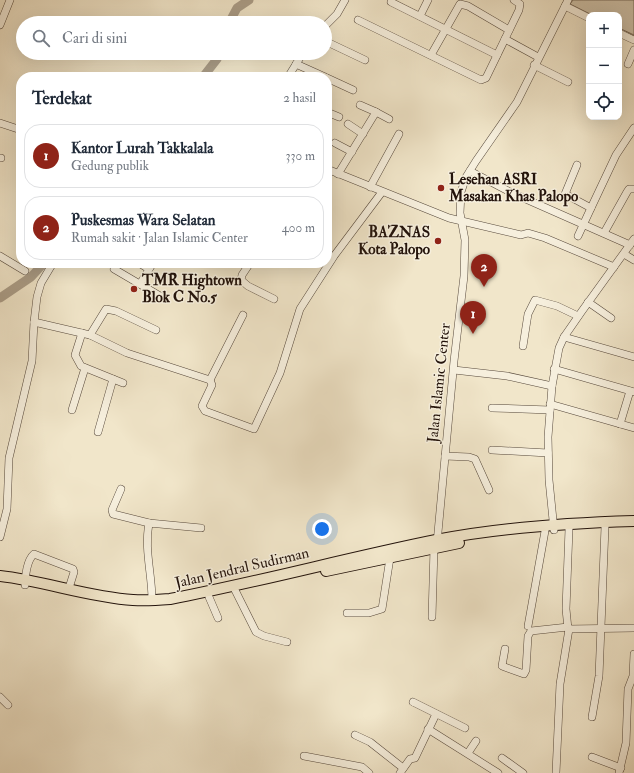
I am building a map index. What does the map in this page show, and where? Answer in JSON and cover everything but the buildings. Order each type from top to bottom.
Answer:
[{"type":"highway","name":"Jalan Jendral Sudirman","points":[[0,582],[25,582],[69,588],[116,598],[152,600],[189,596],[436,545],[551,529],[634,521]]},
{"type":"highway","name":"Jalan Jendral Sudirman","points":[[551,529],[634,526]]},
{"type":"highway","name":"Jalan Jendral Sudirman","points":[[0,576],[130,605],[179,604],[235,590],[390,558],[436,545]]},
{"type":"street","points":[[0,25],[10,0]]},
{"type":"street","points":[[332,19],[337,14],[345,0]]},
{"type":"street","points":[[420,16],[428,0]]},
{"type":"street","points":[[358,20],[481,80],[486,78],[520,7],[514,0]]},
{"type":"street","points":[[391,2],[400,3],[420,16],[497,55]]},
{"type":"street","points":[[567,3],[586,16]]},
{"type":"street","name":"Jalan Islamic Center","points":[[432,617],[436,545],[464,276],[465,240],[461,222],[461,192],[470,171],[516,102],[567,3]]},
{"type":"street","points":[[431,55],[458,5],[461,4],[509,30]]},
{"type":"street","points":[[622,34],[634,40]]},
{"type":"street","points":[[505,38],[538,58]]},
{"type":"street","points":[[332,44],[365,60]]},
{"type":"street","points":[[628,64],[634,50]]},
{"type":"street","points":[[291,72],[299,60]]},
{"type":"street","points":[[296,64],[314,72]]},
{"type":"street","points":[[534,65],[568,82]]},
{"type":"street","points":[[332,80],[353,90]]},
{"type":"street","points":[[360,105],[389,118]]},
{"type":"street","points":[[338,174],[376,112]]},
{"type":"street","points":[[332,114],[339,117]]},
{"type":"street","points":[[0,123],[16,128]]},
{"type":"street","points":[[348,124],[363,134]]},
{"type":"street","points":[[578,236],[616,156],[634,128]]},
{"type":"street","points":[[370,187],[399,134]]},
{"type":"street","points":[[335,143],[352,152]]},
{"type":"street","points":[[577,165],[565,194],[591,208]]},
{"type":"street","points":[[470,171],[510,192],[604,233],[632,242],[578,316],[564,337],[559,348],[554,369],[550,407],[548,453],[551,529],[528,626]]},
{"type":"street","points":[[332,172],[461,222],[521,235],[528,233],[545,238],[614,267]]},
{"type":"street","points":[[604,233],[628,190],[634,189]]},
{"type":"street","points":[[332,254],[382,192]]},
{"type":"street","points":[[624,254],[634,260]]},
{"type":"street","points":[[0,256],[16,266]]},
{"type":"street","points":[[20,268],[25,271]]},
{"type":"street","points":[[0,537],[7,509],[9,458],[32,361],[34,322],[41,283],[50,268]]},
{"type":"street","points":[[140,284],[150,268]]},
{"type":"street","points":[[247,268],[242,275],[242,280],[248,286],[274,299]]},
{"type":"street","points":[[243,315],[210,380],[212,385],[202,406],[205,411],[254,430],[280,373],[298,312],[323,268]]},
{"type":"street","points":[[114,269],[160,296]]},
{"type":"street","points":[[523,346],[528,314],[535,300],[557,306],[578,316]]},
{"type":"street","points":[[588,302],[611,318]]},
{"type":"street","points":[[90,335],[106,309],[116,311],[156,330]]},
{"type":"street","points":[[34,322],[90,335],[127,353],[210,380]]},
{"type":"street","points":[[82,333],[75,355],[78,362],[85,368],[123,383]]},
{"type":"street","points":[[564,337],[634,357]]},
{"type":"street","points":[[72,410],[85,368]]},
{"type":"street","points":[[554,369],[632,391],[620,424]]},
{"type":"street","points":[[454,370],[508,376],[552,386]]},
{"type":"street","points":[[98,432],[113,379]]},
{"type":"street","points":[[492,408],[550,407],[634,428]]},
{"type":"street","points":[[492,450],[548,453]]},
{"type":"street","points":[[445,456],[469,457],[475,459],[489,490]]},
{"type":"street","points":[[121,489],[112,510],[113,514],[149,523],[201,528]]},
{"type":"street","points":[[149,523],[147,553],[152,580],[152,600]]},
{"type":"street","points":[[592,717],[599,676],[605,527]]},
{"type":"street","points":[[556,773],[560,684],[568,628],[567,557],[569,529]]},
{"type":"street","points":[[25,582],[31,557],[34,554],[73,569],[74,572],[69,588]]},
{"type":"street","points":[[347,613],[369,613],[382,610],[390,558]]},
{"type":"street","points":[[235,590],[256,632],[264,636],[287,642]]},
{"type":"street","points":[[209,597],[218,618]]},
{"type":"street","points":[[505,649],[502,666],[524,674],[528,636],[531,631],[568,628],[634,628]]},
{"type":"street","points":[[592,758],[620,770],[626,743],[631,707],[628,689],[634,676],[634,654]]},
{"type":"street","points":[[0,696],[8,706]]},
{"type":"street","points":[[413,702],[465,728]]},
{"type":"street","points":[[355,735],[370,742],[402,770],[410,759],[414,758],[436,714]]},
{"type":"street","points":[[428,729],[498,773]]},
{"type":"street","points":[[468,753],[476,741]]},
{"type":"street","points":[[626,743],[634,746]]},
{"type":"street","points":[[304,756],[362,767],[369,773]]},
{"type":"street","points":[[502,758],[522,773]]},
{"type":"shaded area","points":[[573,0],[634,0],[634,35],[622,29],[622,12],[586,12],[570,4]]},
{"type":"waterway","points":[[233,16],[237,8],[249,0]]},
{"type":"waterway","points":[[207,72],[216,60]]},
{"type":"waterway","points":[[0,298],[31,277],[39,268]]},
{"type":"place","name":"Lesehan ASRI Masakan Khas Palopo","points":[[441,188]]},
{"type":"place","name":"BAZNAS Kota Palopo","points":[[438,241]]},
{"type":"place","name":"Puskesmas Wara Selatan","points":[[484,287]]},
{"type":"place","name":"TMR Hightown Blok C No.5","points":[[134,289]]},
{"type":"place","name":"Kantor Lurah Takkalala","points":[[473,334]]}]
